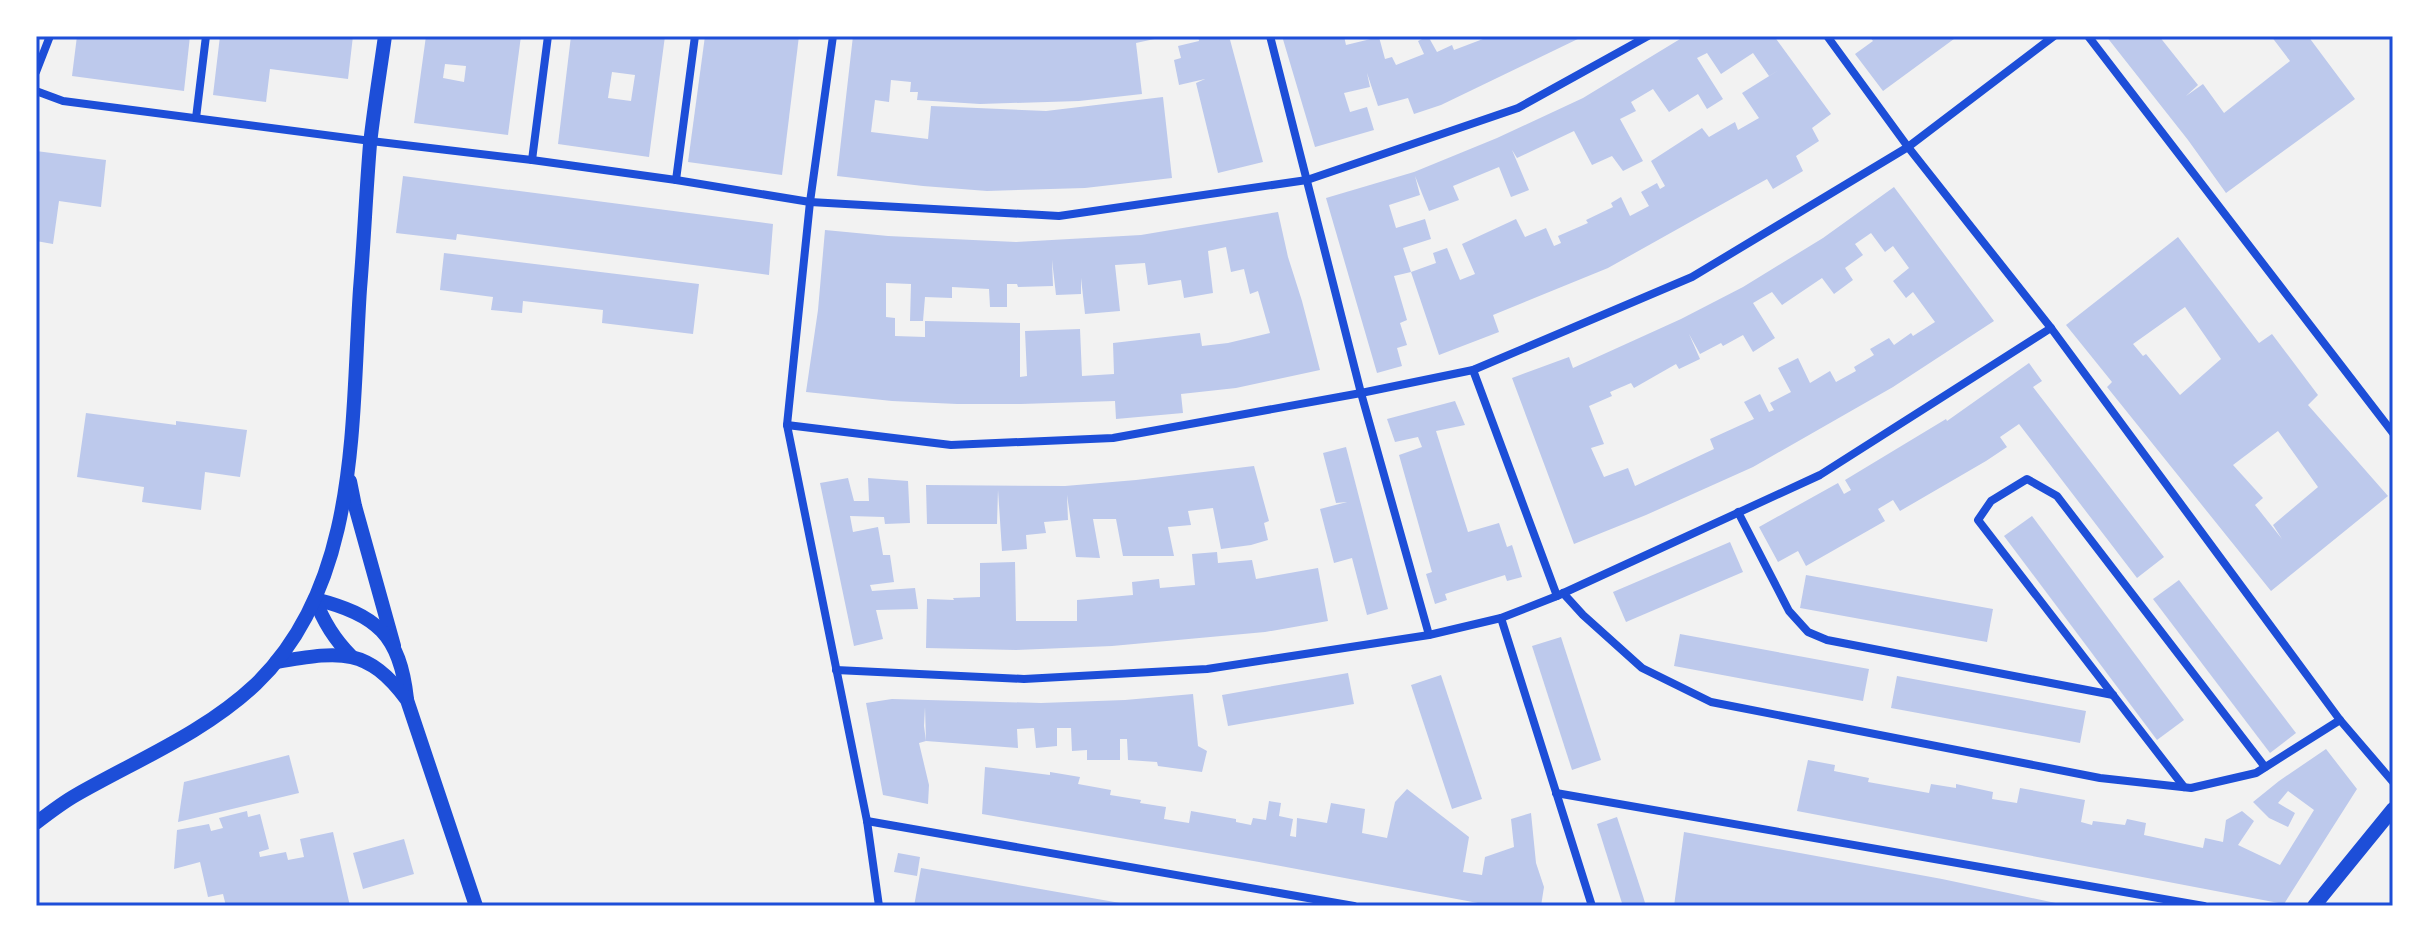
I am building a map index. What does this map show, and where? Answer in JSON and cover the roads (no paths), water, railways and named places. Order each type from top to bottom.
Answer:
[{"type":"street","points":[[36,72],[50,36]]},
{"type":"street","points":[[196,118],[206,36]]},
{"type":"street","points":[[36,823],[73,797],[195,730],[232,705],[276,662],[315,599],[340,523],[348,468],[371,141],[385,36]]},
{"type":"street","points":[[532,160],[548,36]]},
{"type":"street","points":[[676,180],[695,36]]},
{"type":"street","points":[[833,36],[810,202],[787,425],[867,821],[879,906]]},
{"type":"street","points":[[1270,36],[1361,393],[1429,635]]},
{"type":"street","points":[[36,91],[63,101],[532,160],[810,202],[1059,216],[1307,180],[1518,108],[1648,36]]},
{"type":"street","points":[[1827,36],[1908,147],[2051,328],[2340,720],[2393,782]]},
{"type":"street","points":[[787,425],[951,445],[1113,438],[1473,370],[1692,277],[1908,147],[2054,36]]},
{"type":"street","points":[[2088,36],[2393,433]]},
{"type":"street","points":[[836,670],[1024,679],[1207,669],[1429,635],[1501,618],[1820,475],[2051,328]]},
{"type":"street","points":[[1473,370],[1560,594],[1642,668],[1711,702],[2100,778],[2191,788],[2256,773],[2340,720]]},
{"type":"street","points":[[348,468],[355,506],[404,674],[407,700],[476,906]]},
{"type":"street","points":[[2184,787],[1978,520],[1991,501],[2027,479],[2057,496],[2265,767]]},
{"type":"street","points":[[1738,512],[1789,611],[1808,632],[1827,640],[2113,695]]},
{"type":"street","points":[[315,599],[360,613],[377,626],[394,646]]},
{"type":"street","points":[[315,599],[338,643],[351,656]]},
{"type":"street","points":[[1501,618],[1592,906]]},
{"type":"street","points":[[276,662],[324,654],[351,656],[371,664],[391,679],[407,700]]},
{"type":"street","points":[[1556,793],[2204,906]]},
{"type":"street","points":[[2314,906],[2393,809]]},
{"type":"street","points":[[867,821],[1354,906]]}]
